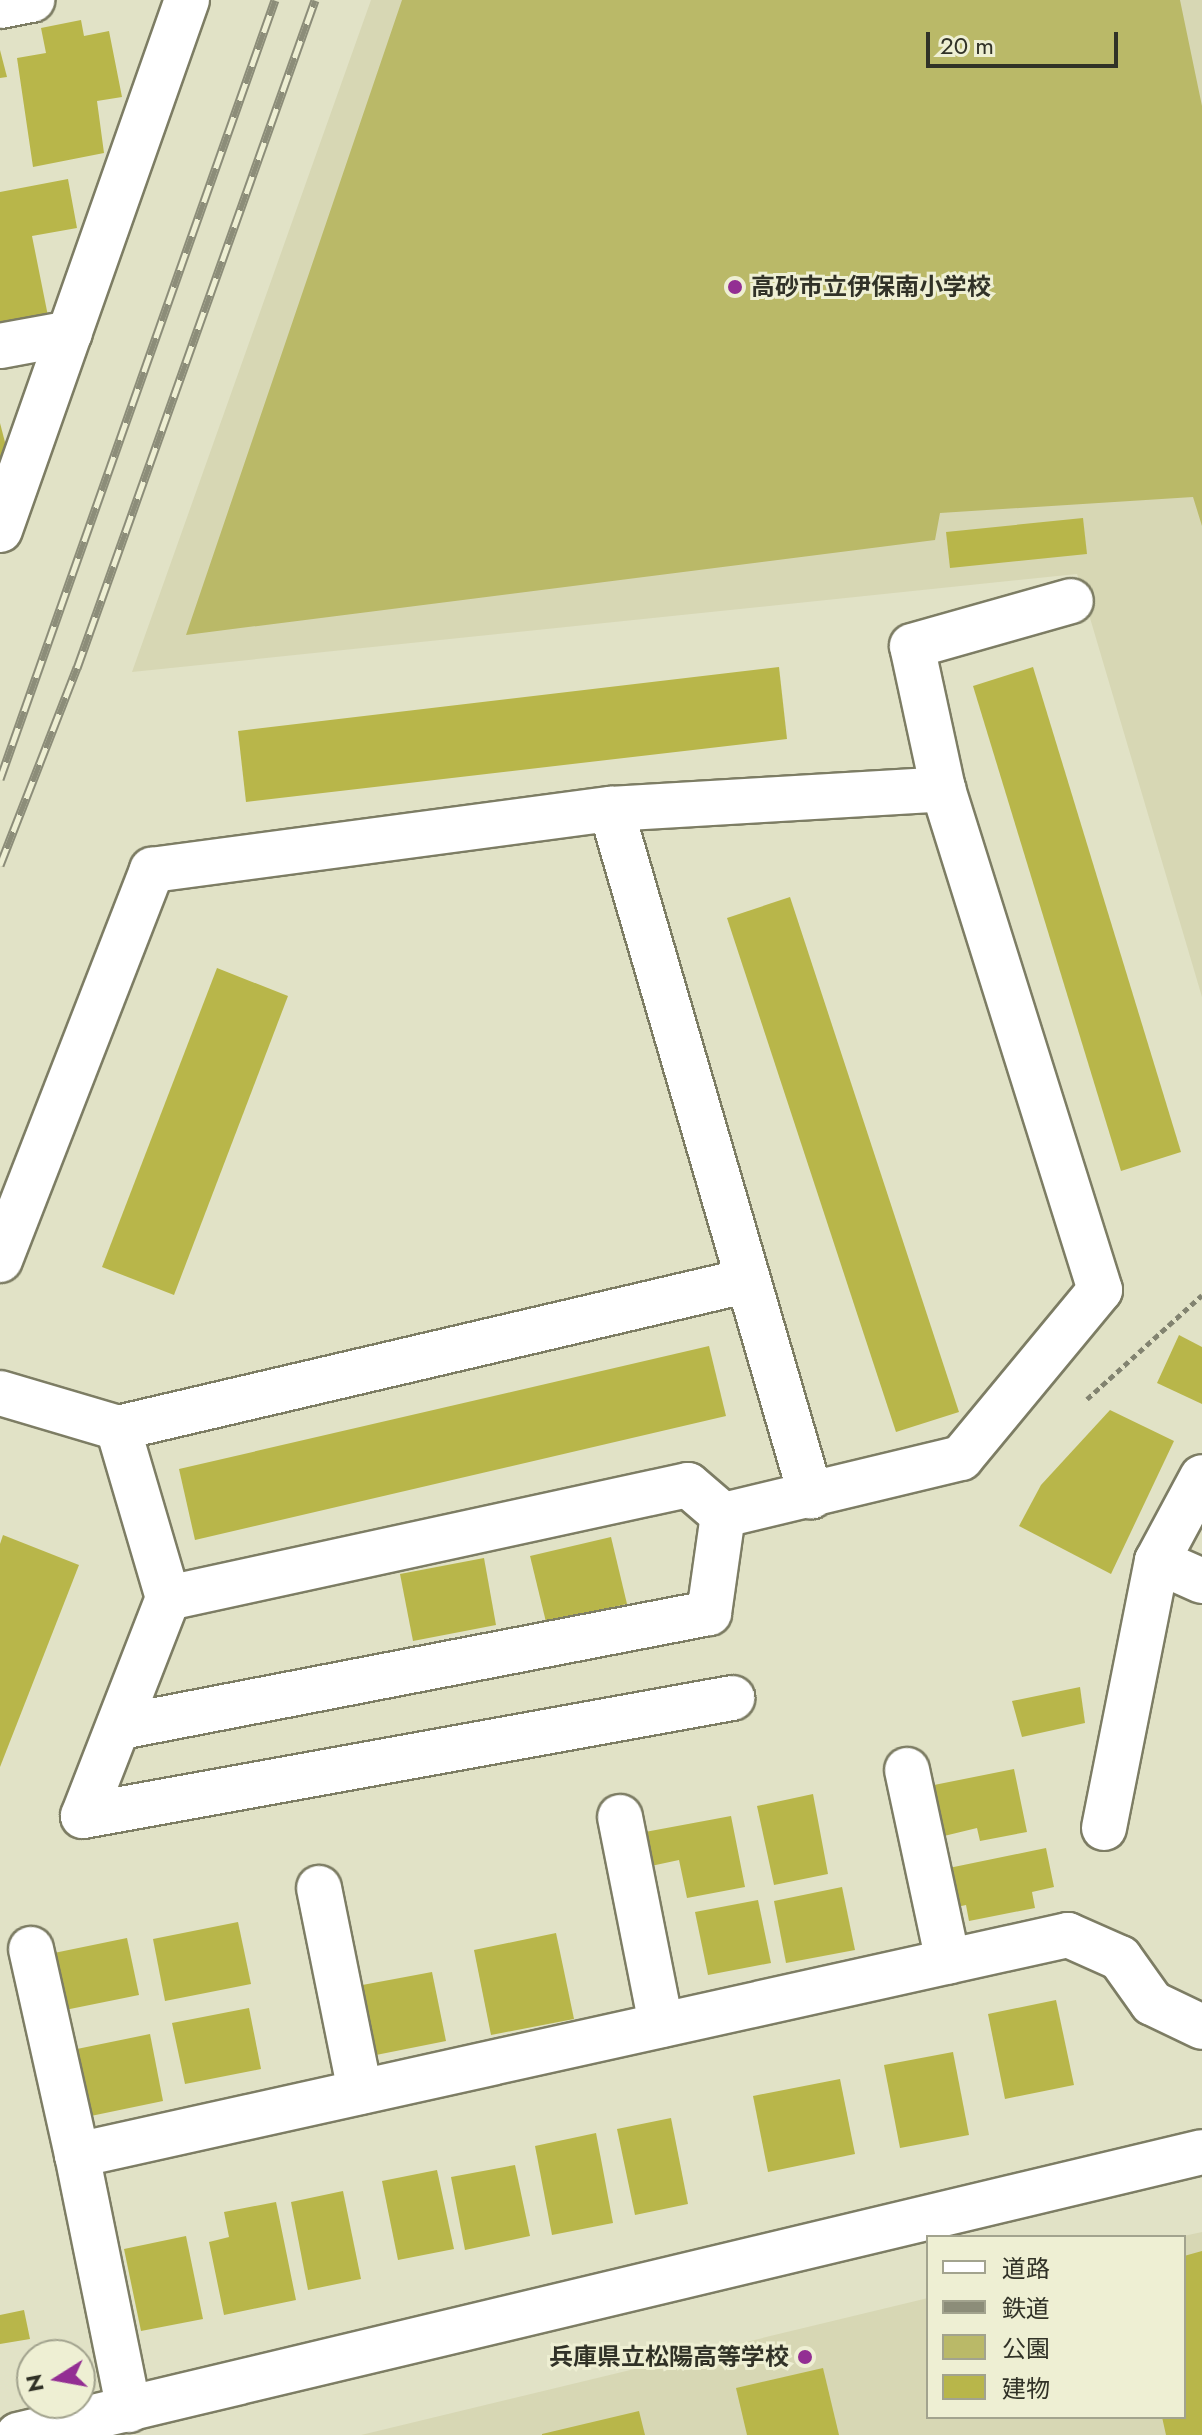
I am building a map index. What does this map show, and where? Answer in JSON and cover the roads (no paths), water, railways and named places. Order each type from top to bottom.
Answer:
[{"type":"street","points":[[0,6],[32,0]]},
{"type":"street","points":[[0,530],[187,0]]},
{"type":"street","points":[[0,346],[70,333]]},
{"type":"street","points":[[723,1515],[961,1458],[1100,1290],[943,789],[912,646],[1071,601]]},
{"type":"street","points":[[0,1260],[152,870],[611,809],[943,789]]},
{"type":"street","points":[[611,809],[745,1281],[811,1496]]},
{"type":"street","points":[[0,1393],[118,1428],[745,1281]]},
{"type":"street","points":[[118,1428],[168,1598],[121,1727],[83,1816],[732,1698]]},
{"type":"street","points":[[1104,1828],[1157,1561],[1202,1477]]},
{"type":"street","points":[[168,1598],[688,1485],[723,1515]]},
{"type":"street","points":[[121,1727],[709,1613],[723,1515]]},
{"type":"street","points":[[1157,1561],[1202,1581]]},
{"type":"street","points":[[907,1770],[948,1962]]},
{"type":"street","points":[[620,1817],[661,2025]]},
{"type":"street","points":[[319,1888],[360,2092]]},
{"type":"street","points":[[77,2155],[1068,1935],[1120,1958],[1152,2003],[1202,2027]]},
{"type":"street","points":[[31,1949],[129,2410]]},
{"type":"street","points":[[18,2435],[1202,2152]]},
{"type":"railway","points":[[0,779],[275,0]]},
{"type":"railway","points":[[0,865],[77,668],[315,0]]},
{"type":"place","name":"高砂市立伊保南小学校","points":[[735,287]]},
{"type":"place","name":"兵庫県立松陽高等学校","points":[[805,2357]]}]
